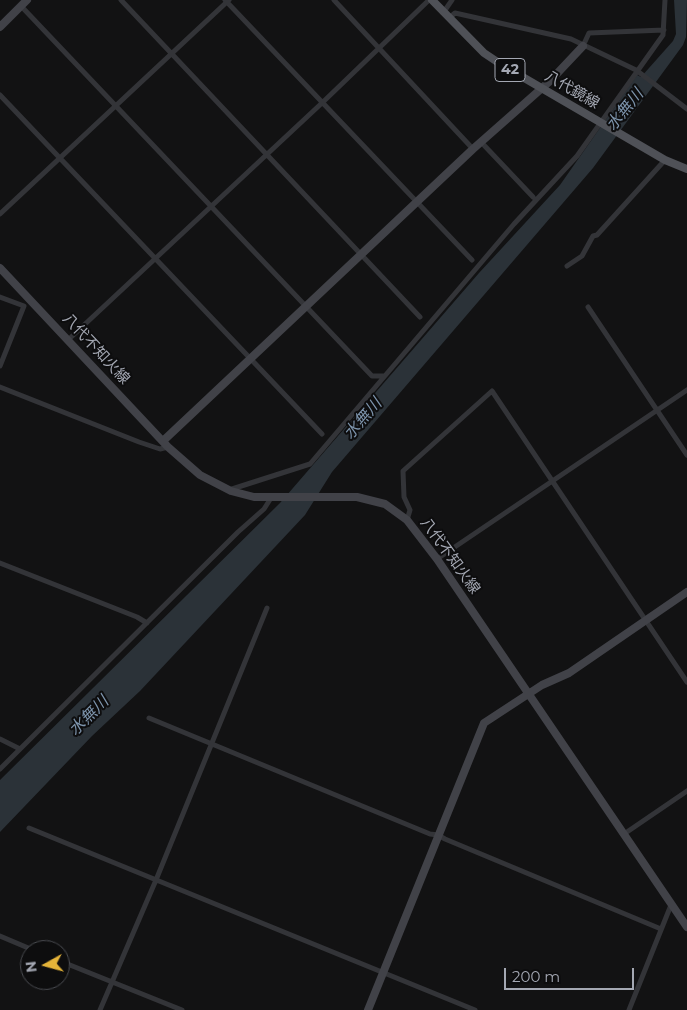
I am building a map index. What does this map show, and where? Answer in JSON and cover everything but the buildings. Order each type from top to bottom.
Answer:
[{"type":"main road","points":[[0,27],[28,0]]},
{"type":"main road","name":"八代鏡線","points":[[430,0],[484,53],[621,135],[665,160],[687,169]]},
{"type":"main road","points":[[166,444],[251,359],[473,149],[542,88],[583,46]]},
{"type":"main road","name":"八代不知火線","points":[[0,268],[166,444],[195,471],[231,491],[273,498],[357,497],[385,504],[407,520],[437,559],[687,927]]},
{"type":"main road","points":[[368,1010],[484,723],[542,684],[569,673],[687,592]]},
{"type":"street","points":[[121,0],[420,317]]},
{"type":"street","points":[[334,0],[473,149]]},
{"type":"street","points":[[68,340],[430,0]]},
{"type":"street","points":[[446,15],[452,0]]},
{"type":"street","points":[[231,491],[232,489],[310,464],[514,224],[577,156],[664,30],[665,0]]},
{"type":"street","points":[[0,214],[227,1],[472,260]]},
{"type":"street","points":[[21,6],[372,376],[384,376]]},
{"type":"street","points":[[446,15],[455,13],[570,39],[636,70],[687,109]]},
{"type":"street","points":[[583,46],[589,33],[664,30]]},
{"type":"street","points":[[0,96],[322,434]]},
{"type":"street","points":[[481,142],[533,197]]},
{"type":"street","points":[[567,266],[582,256],[593,236],[597,235],[665,160]]},
{"type":"street","points":[[0,297],[24,306],[0,366]]},
{"type":"street","points":[[588,307],[687,454]]},
{"type":"street","points":[[0,387],[139,442],[160,449],[166,444]]},
{"type":"street","points":[[437,559],[687,390]]},
{"type":"street","points":[[407,520],[410,510],[404,497],[403,471],[492,391],[687,682]]},
{"type":"street","points":[[0,769],[273,498]]},
{"type":"street","points":[[0,563],[137,617],[147,623]]},
{"type":"street","points":[[100,1010],[156,880],[267,608]]},
{"type":"street","points":[[149,718],[430,834],[438,835],[662,929]]},
{"type":"street","points":[[0,740],[20,749]]},
{"type":"street","points":[[624,834],[687,792]]},
{"type":"street","points":[[29,828],[475,1010]]},
{"type":"street","points":[[629,1010],[671,905]]},
{"type":"street","points":[[0,936],[20,944]]},
{"type":"street","points":[[70,965],[182,1010]]},
{"type":"water","name":"水無川","points":[[674,0],[687,0],[686,37],[683,45],[593,168],[332,472],[305,515],[140,691],[92,736],[0,832],[0,780],[280,503],[479,273],[560,185],[637,75],[641,77],[673,41],[676,34]]}]
